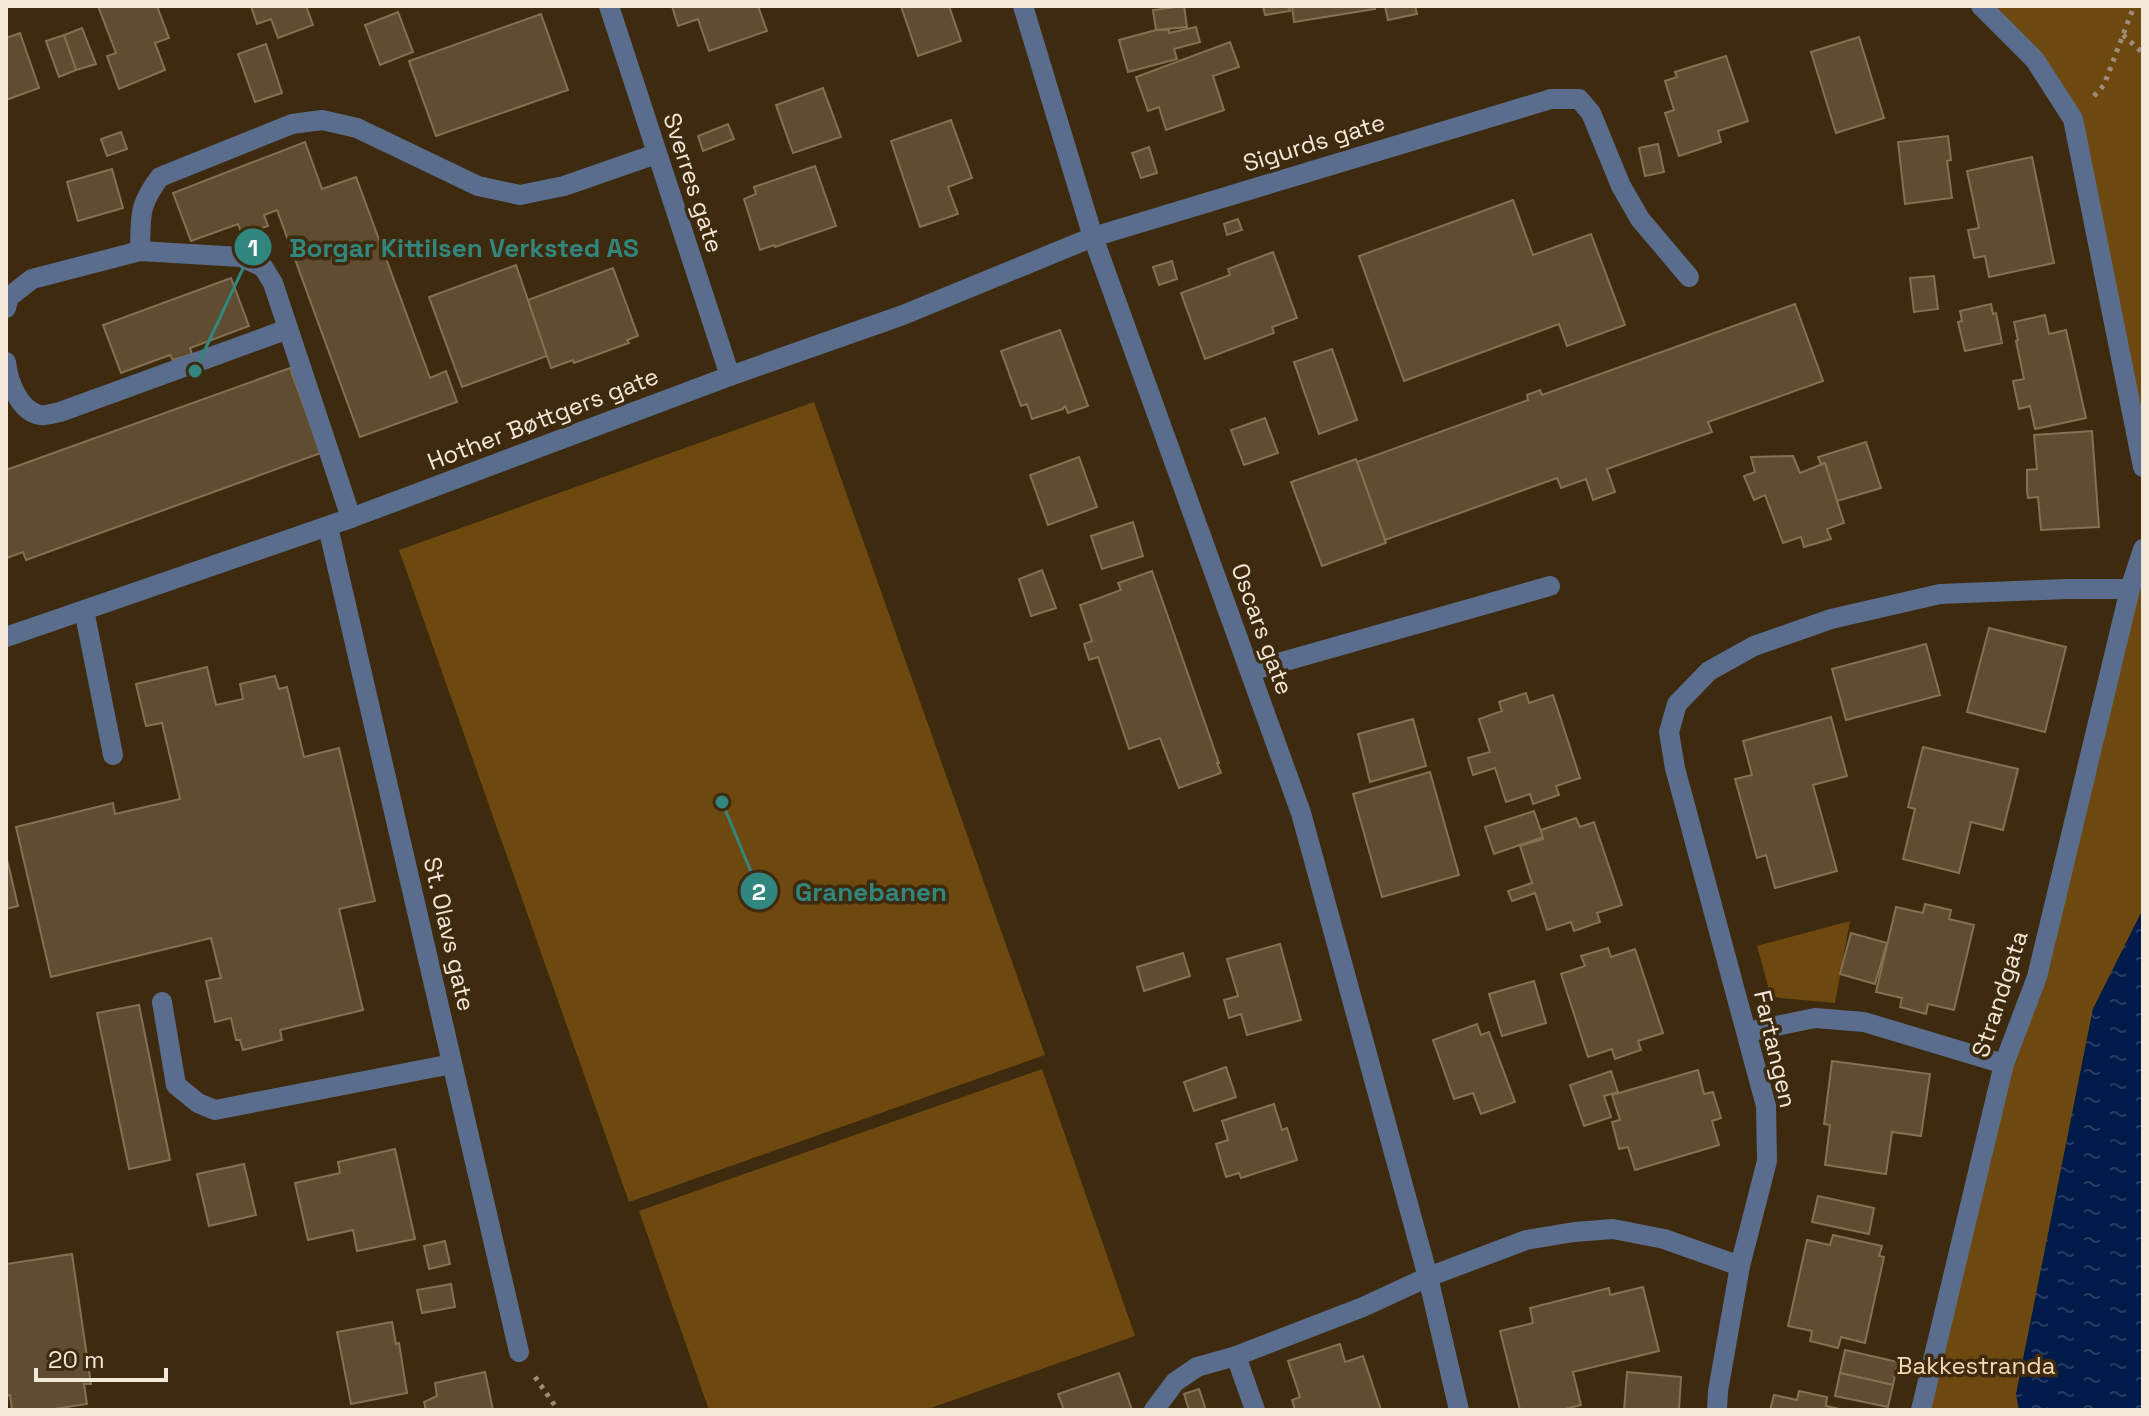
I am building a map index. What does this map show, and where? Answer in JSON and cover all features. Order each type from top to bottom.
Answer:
[{"type":"street","name":"Sverres gate","points":[[609,6],[730,376]]},
{"type":"street","name":"Oscars gate","points":[[1023,6],[1093,237],[1301,813],[1428,1277],[1459,1410]]},
{"type":"street","points":[[1981,6],[2035,60],[2073,119],[2143,467]]},
{"type":"street","name":"Sigurds gate","points":[[1093,237],[1551,99],[1579,99],[1591,113],[1621,186],[1640,219],[1689,277]]},
{"type":"street","points":[[140,251],[141,212],[146,195],[160,177],[292,124],[322,120],[357,128],[478,186],[520,195],[564,186],[656,154]]},
{"type":"street","name":"Hother Bøttgers gate","points":[[6,637],[328,527],[730,376],[903,315],[1093,237]]},
{"type":"street","points":[[6,308],[9,297],[32,279],[140,251],[241,257],[263,267],[273,283],[351,518]]},
{"type":"street","points":[[6,362],[7,373],[23,406],[41,415],[60,412],[288,329]]},
{"type":"street","name":"St. Olavs gate","points":[[328,527],[519,1352]]},
{"type":"street","name":"Strandgata","points":[[1921,1410],[2004,1064],[2037,977],[2130,589],[2143,549]]},
{"type":"street","points":[[1250,671],[1550,586]]},
{"type":"street","name":"Fartangen","points":[[1717,1410],[1740,1266],[1767,1161],[1766,1106],[1675,768],[1669,732],[1677,704],[1709,671],[1754,646],[1831,619],[1940,594],[2130,589]]},
{"type":"street","points":[[84,610],[113,755]]},
{"type":"street","points":[[162,1002],[176,1085],[198,1103],[215,1110],[452,1064]]},
{"type":"street","points":[[1747,1032],[1815,1018],[1864,1022],[2004,1064]]},
{"type":"street","points":[[1154,1410],[1175,1382],[1197,1367],[1236,1356],[1363,1307],[1428,1277],[1526,1240],[1613,1229],[1664,1239],[1740,1266]]},
{"type":"street","points":[[1236,1356],[1255,1410]]},
{"type":"path","points":[[2073,119],[2104,85],[2134,6]]},
{"type":"path","points":[[2123,35],[2143,53]]},
{"type":"green space","points":[[1981,6],[2143,6],[2143,467],[2073,119]]},
{"type":"green space","points":[[814,402],[1045,1055],[629,1202],[399,550]]},
{"type":"green space","name":"Bakkestranda","points":[[2143,552],[2143,909],[2093,1009],[2017,1394],[2019,1410],[1922,1410]]},
{"type":"green space","points":[[1850,921],[1835,1003],[1771,997],[1757,946]]},
{"type":"green space","points":[[1042,1069],[1135,1336],[925,1410],[709,1410],[639,1211]]},
{"type":"water","points":[[2143,909],[2143,1410],[2019,1410],[2016,1394],[2093,1009]]},
{"type":"building","points":[[98,6],[157,6],[169,38],[155,43],[165,70],[119,89],[107,56],[116,53]]},
{"type":"building","points":[[251,6],[306,6],[313,25],[278,38],[271,19],[257,24]]},
{"type":"building","points":[[672,6],[758,6],[767,31],[709,51],[698,19],[678,26]]},
{"type":"building","points":[[901,6],[949,6],[961,41],[918,56]]},
{"type":"building","points":[[1184,6],[1187,27],[1156,30],[1153,10]]},
{"type":"building","points":[[1263,6],[1289,6],[1290,11],[1265,15]]},
{"type":"building","points":[[1292,6],[1374,6],[1375,9],[1294,22]]},
{"type":"building","points":[[1385,6],[1415,6],[1417,14],[1388,20]]},
{"type":"building","points":[[398,12],[413,52],[380,65],[365,25]]},
{"type":"building","points":[[541,14],[568,90],[436,136],[409,61]]},
{"type":"building","points":[[1196,27],[1200,42],[1174,49],[1177,59],[1128,72],[1119,40],[1156,30],[1169,30],[1169,33]]},
{"type":"building","points":[[82,28],[96,64],[76,70],[64,35]]},
{"type":"building","points":[[20,33],[39,88],[6,100],[6,38]]},
{"type":"building","points":[[64,35],[76,70],[59,77],[46,41]]},
{"type":"building","points":[[1859,37],[1884,118],[1836,133],[1811,52]]},
{"type":"building","points":[[1230,42],[1239,67],[1213,76],[1224,110],[1166,130],[1159,107],[1148,111],[1136,77]]},
{"type":"building","points":[[266,44],[282,93],[255,102],[238,54]]},
{"type":"building","points":[[1726,56],[1748,121],[1718,131],[1721,142],[1679,156],[1665,113],[1674,110],[1665,81],[1677,77],[1675,72]]},
{"type":"building","points":[[823,88],[841,137],[793,153],[776,105]]},
{"type":"building","points":[[951,120],[972,178],[948,187],[958,214],[920,227],[891,141]]},
{"type":"building","points":[[728,124],[734,139],[703,151],[698,136]]},
{"type":"building","points":[[121,132],[127,149],[107,156],[101,139]]},
{"type":"building","points":[[1948,136],[1951,160],[1947,161],[1952,198],[1905,204],[1898,142]]},
{"type":"building","points":[[305,142],[322,189],[356,177],[430,378],[446,371],[457,402],[360,437],[277,210],[264,215],[268,226],[242,235],[238,224],[191,241],[173,193]]},
{"type":"building","points":[[1658,144],[1664,172],[1645,176],[1639,148]]},
{"type":"building","points":[[1149,147],[1157,173],[1141,178],[1132,153]]},
{"type":"building","points":[[2032,157],[2054,263],[1989,277],[1985,256],[1974,258],[1968,230],[1979,228],[1967,171]]},
{"type":"building","points":[[815,166],[836,226],[760,250],[744,199],[756,194],[754,187]]},
{"type":"building","points":[[112,169],[123,208],[78,221],[67,182]]},
{"type":"building","points":[[1513,200],[1533,255],[1591,234],[1625,325],[1567,346],[1559,324],[1404,381],[1359,256]]},
{"type":"building","points":[[1238,219],[1242,230],[1227,235],[1224,224]]},
{"type":"building","points":[[1273,252],[1297,318],[1272,327],[1274,333],[1205,359],[1181,293],[1230,275],[1228,269]]},
{"type":"building","points":[[1172,261],[1177,279],[1159,285],[1153,267]]},
{"type":"building","points":[[516,265],[547,356],[462,387],[429,297]]},
{"type":"building","points":[[613,268],[638,336],[627,340],[629,343],[551,368],[528,300]]},
{"type":"building","points":[[1934,276],[1938,309],[1914,312],[1910,278]]},
{"type":"building","points":[[231,278],[249,326],[190,348],[192,354],[173,360],[170,355],[121,373],[103,325]]},
{"type":"building","points":[[1795,304],[1823,381],[1708,422],[1712,432],[1607,469],[1615,492],[1593,500],[1586,479],[1561,488],[1557,478],[1385,540],[1357,462],[1528,400],[1527,395],[1540,390],[1542,395]]},
{"type":"building","points":[[1991,304],[2002,343],[1965,351],[1958,322],[1962,321],[1960,311]]},
{"type":"building","points":[[2045,315],[2049,334],[2066,330],[2086,418],[2035,429],[2030,406],[2019,409],[2013,381],[2024,379],[2014,322]]},
{"type":"building","points":[[1060,330],[1088,406],[1068,413],[1065,406],[1032,419],[1027,404],[1021,406],[1001,351]]},
{"type":"building","points":[[1332,349],[1357,420],[1319,434],[1294,362]]},
{"type":"building","points":[[290,368],[321,453],[26,560],[23,552],[7,558],[6,470]]},
{"type":"building","points":[[1265,418],[1278,453],[1244,465],[1231,430]]},
{"type":"building","points":[[2092,431],[2099,527],[2041,530],[2038,497],[2028,498],[2027,491],[2027,470],[2037,469],[2034,435]]},
{"type":"building","points":[[1866,442],[1881,488],[1837,501],[1825,463],[1821,464],[1818,457]]},
{"type":"building","points":[[1793,456],[1800,473],[1825,463],[1844,523],[1827,529],[1831,539],[1804,547],[1801,537],[1783,543],[1765,495],[1754,500],[1744,476],[1755,472],[1751,457]]},
{"type":"building","points":[[1079,457],[1097,507],[1048,525],[1030,475]]},
{"type":"building","points":[[1356,459],[1386,543],[1322,566],[1291,482]]},
{"type":"building","points":[[1133,522],[1143,556],[1102,569],[1091,536]]},
{"type":"building","points":[[1042,570],[1056,608],[1031,616],[1019,579]]},
{"type":"building","points":[[1152,571],[1221,773],[1179,788],[1160,738],[1129,749],[1098,657],[1089,660],[1084,644],[1092,641],[1080,605],[1121,590],[1118,583]]},
{"type":"building","points":[[1989,628],[2066,647],[2045,732],[1967,712]]},
{"type":"building","points":[[1926,644],[1940,695],[1846,720],[1832,669]]},
{"type":"building","points":[[207,667],[216,705],[243,699],[240,684],[275,676],[279,689],[287,687],[304,757],[339,748],[375,901],[339,909],[363,1010],[280,1030],[282,1040],[243,1050],[240,1040],[236,1040],[231,1018],[215,1022],[206,981],[221,978],[211,938],[51,977],[16,827],[113,803],[115,814],[180,799],[162,723],[146,726],[136,684]]},
{"type":"building","points":[[1526,693],[1529,703],[1553,695],[1580,778],[1556,786],[1559,795],[1533,804],[1530,794],[1506,802],[1495,768],[1473,775],[1468,758],[1490,752],[1479,719],[1502,711],[1499,702]]},
{"type":"building","points":[[1831,717],[1847,776],[1813,785],[1837,871],[1775,888],[1766,855],[1757,858],[1735,779],[1752,775],[1743,741]]},
{"type":"building","points":[[1413,719],[1426,766],[1370,782],[1358,734]]},
{"type":"building","points":[[1923,747],[2018,769],[2003,830],[1971,822],[1959,873],[1903,859],[1915,809],[1908,807]]},
{"type":"building","points":[[1430,772],[1459,875],[1382,897],[1353,794]]},
{"type":"building","points":[[1534,811],[1543,837],[1494,854],[1485,827]]},
{"type":"building","points":[[1576,818],[1580,827],[1594,822],[1622,905],[1597,913],[1600,922],[1574,931],[1571,922],[1547,930],[1535,893],[1512,901],[1508,891],[1532,883],[1520,846],[1543,839],[1541,830]]},
{"type":"building","points":[[6,855],[18,906],[6,909]]},
{"type":"building","points":[[1925,904],[1951,910],[1949,919],[1974,925],[1954,1010],[1928,1004],[1926,1014],[1900,1007],[1902,998],[1876,992],[1896,907],[1923,913]]},
{"type":"building","points":[[1851,933],[1887,943],[1875,984],[1840,974]]},
{"type":"building","points":[[1280,944],[1301,1020],[1247,1035],[1241,1014],[1229,1018],[1224,1000],[1238,996],[1227,959]]},
{"type":"building","points":[[1608,948],[1611,957],[1635,949],[1663,1033],[1638,1041],[1641,1050],[1615,1059],[1612,1049],[1588,1057],[1561,974],[1585,966],[1581,956]]},
{"type":"building","points":[[1183,953],[1190,976],[1144,991],[1137,967]]},
{"type":"building","points":[[1534,981],[1546,1023],[1502,1036],[1489,994]]},
{"type":"building","points":[[139,1005],[170,1160],[129,1169],[97,1013]]},
{"type":"building","points":[[1477,1024],[1481,1035],[1489,1032],[1515,1102],[1481,1114],[1473,1093],[1454,1099],[1433,1040]]},
{"type":"building","points":[[1832,1061],[1930,1074],[1921,1136],[1892,1132],[1886,1174],[1825,1165],[1830,1125],[1824,1124]]},
{"type":"building","points":[[1226,1067],[1236,1097],[1194,1111],[1184,1082]]},
{"type":"building","points":[[1698,1070],[1704,1094],[1713,1092],[1721,1118],[1712,1121],[1719,1145],[1635,1170],[1628,1147],[1619,1149],[1612,1122],[1620,1120],[1612,1095]]},
{"type":"building","points":[[1611,1071],[1618,1092],[1604,1096],[1611,1117],[1584,1126],[1570,1085]]},
{"type":"building","points":[[1274,1104],[1282,1130],[1287,1128],[1297,1160],[1241,1178],[1239,1173],[1226,1177],[1216,1144],[1228,1140],[1222,1121]]},
{"type":"building","points":[[395,1149],[415,1239],[357,1251],[353,1230],[308,1240],[295,1183],[340,1173],[338,1162]]},
{"type":"building","points":[[244,1164],[256,1215],[209,1226],[197,1174]]},
{"type":"building","points":[[1818,1196],[1874,1208],[1869,1234],[1812,1222]]},
{"type":"building","points":[[1833,1235],[1882,1246],[1879,1256],[1884,1257],[1865,1343],[1841,1337],[1838,1348],[1810,1341],[1812,1331],[1788,1326],[1807,1240],[1830,1245]]},
{"type":"building","points":[[445,1241],[450,1264],[429,1269],[424,1246]]},
{"type":"building","points":[[72,1254],[91,1384],[84,1384],[87,1404],[47,1410],[12,1410],[10,1395],[6,1396],[6,1264]]},
{"type":"building","points":[[451,1284],[455,1307],[422,1313],[417,1290]]},
{"type":"building","points":[[1643,1287],[1659,1351],[1573,1372],[1581,1405],[1561,1410],[1520,1410],[1500,1331],[1533,1323],[1530,1308],[1609,1288],[1610,1295]]},
{"type":"building","points":[[392,1322],[396,1344],[399,1343],[407,1393],[351,1404],[337,1332]]},
{"type":"building","points":[[1340,1344],[1345,1362],[1363,1356],[1381,1410],[1295,1410],[1292,1400],[1300,1397],[1288,1361]]},
{"type":"building","points":[[1845,1350],[1898,1362],[1893,1385],[1840,1373]]},
{"type":"building","points":[[485,1372],[493,1410],[426,1410],[424,1402],[437,1396],[435,1383]]},
{"type":"building","points":[[1627,1372],[1681,1377],[1679,1410],[1624,1410]]},
{"type":"building","points":[[1119,1373],[1132,1410],[1064,1410],[1058,1394]]},
{"type":"building","points":[[1840,1373],[1893,1385],[1888,1407],[1835,1396]]},
{"type":"building","points":[[1199,1389],[1206,1410],[1189,1410],[1184,1394]]},
{"type":"building","points":[[1799,1391],[1827,1397],[1826,1406],[1844,1410],[1770,1410],[1774,1395],[1797,1400]]},
{"type":"place","name":"Borgar Kittilsen Verksted AS","points":[[195,371]]},
{"type":"place","name":"Granebanen","points":[[722,802]]}]
